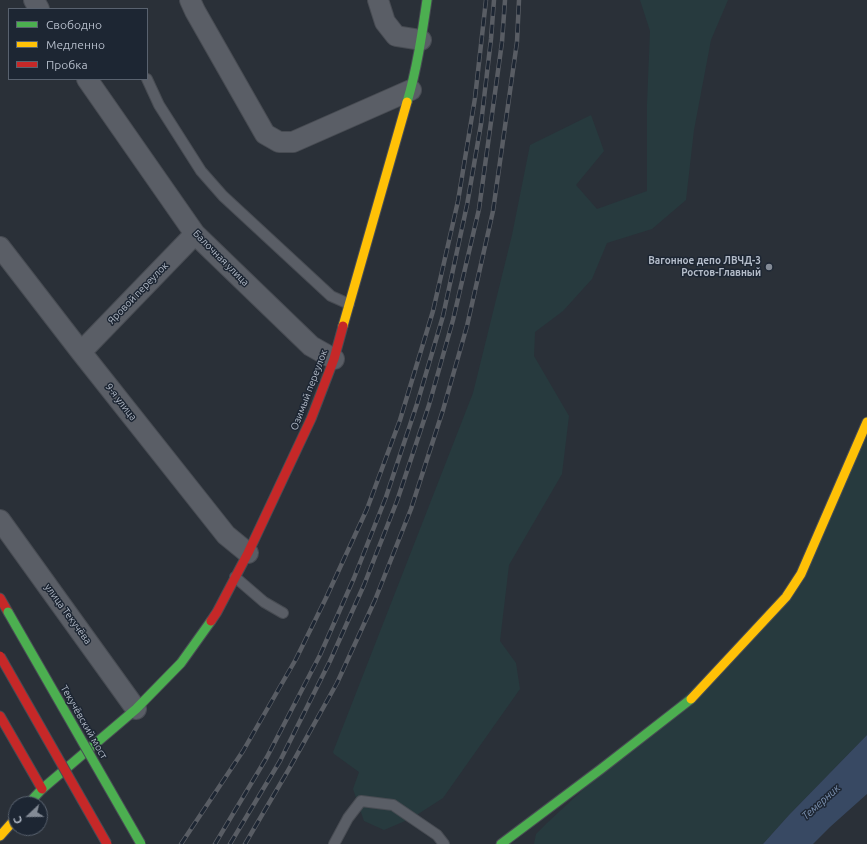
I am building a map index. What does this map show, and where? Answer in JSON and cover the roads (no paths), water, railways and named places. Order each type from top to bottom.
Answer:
[{"type":"street","points":[[190,0],[265,134],[279,142],[293,142],[411,90]]},
{"type":"street","points":[[378,0],[385,22],[396,36],[421,40]]},
{"type":"street","name":"Озимый переулок","points":[[35,796],[136,709],[181,663],[217,612],[248,553],[311,419],[334,359],[411,90],[427,0]]},
{"type":"street","name":"Балочная улица","points":[[88,80],[195,234],[311,346],[334,359]]},
{"type":"street","name":"Яровой переулок","points":[[81,352],[195,234]]},
{"type":"street","name":"9-я улица","points":[[4,260],[81,352],[226,535],[248,553]]},
{"type":"street","points":[[501,844],[514,840],[690,699],[786,597],[801,574],[867,422]]},
{"type":"street","name":"улица Текучёва","points":[[0,520],[136,709]]},
{"type":"street","name":"Текучёвский мост","points":[[0,598],[141,844]]},
{"type":"street","points":[[0,656],[107,844]]},
{"type":"street","points":[[0,716],[42,789]]},
{"type":"street","points":[[0,836],[8,827]]},
{"type":"lane","points":[[147,80],[159,105],[201,171],[224,196],[331,296],[349,304]]},
{"type":"lane","points":[[235,577],[264,602],[283,613]]},
{"type":"lane","points":[[334,844],[348,818],[361,801],[393,805],[437,835],[444,844]]},
{"type":"water","name":"Темерник","points":[[867,735],[867,794],[813,844],[763,844],[789,815]]},
{"type":"railway","points":[[181,844],[243,751],[296,659],[367,509],[400,420],[433,311],[458,201],[475,98],[486,0]]},
{"type":"railway","points":[[215,844],[267,757],[320,655],[354,578],[386,497],[417,404],[443,316],[467,205],[481,124],[494,0]]},
{"type":"railway","points":[[230,844],[280,761],[330,661],[364,585],[397,501],[429,405],[453,320],[479,209],[502,42],[505,0]]},
{"type":"railway","points":[[245,844],[337,683],[375,600],[411,509],[443,410],[467,326],[493,211],[517,42],[519,0]]},
{"type":"place","name":"Вагонное депо ЛВЧД-3 Ростов-Главный","points":[[769,267]]}]
